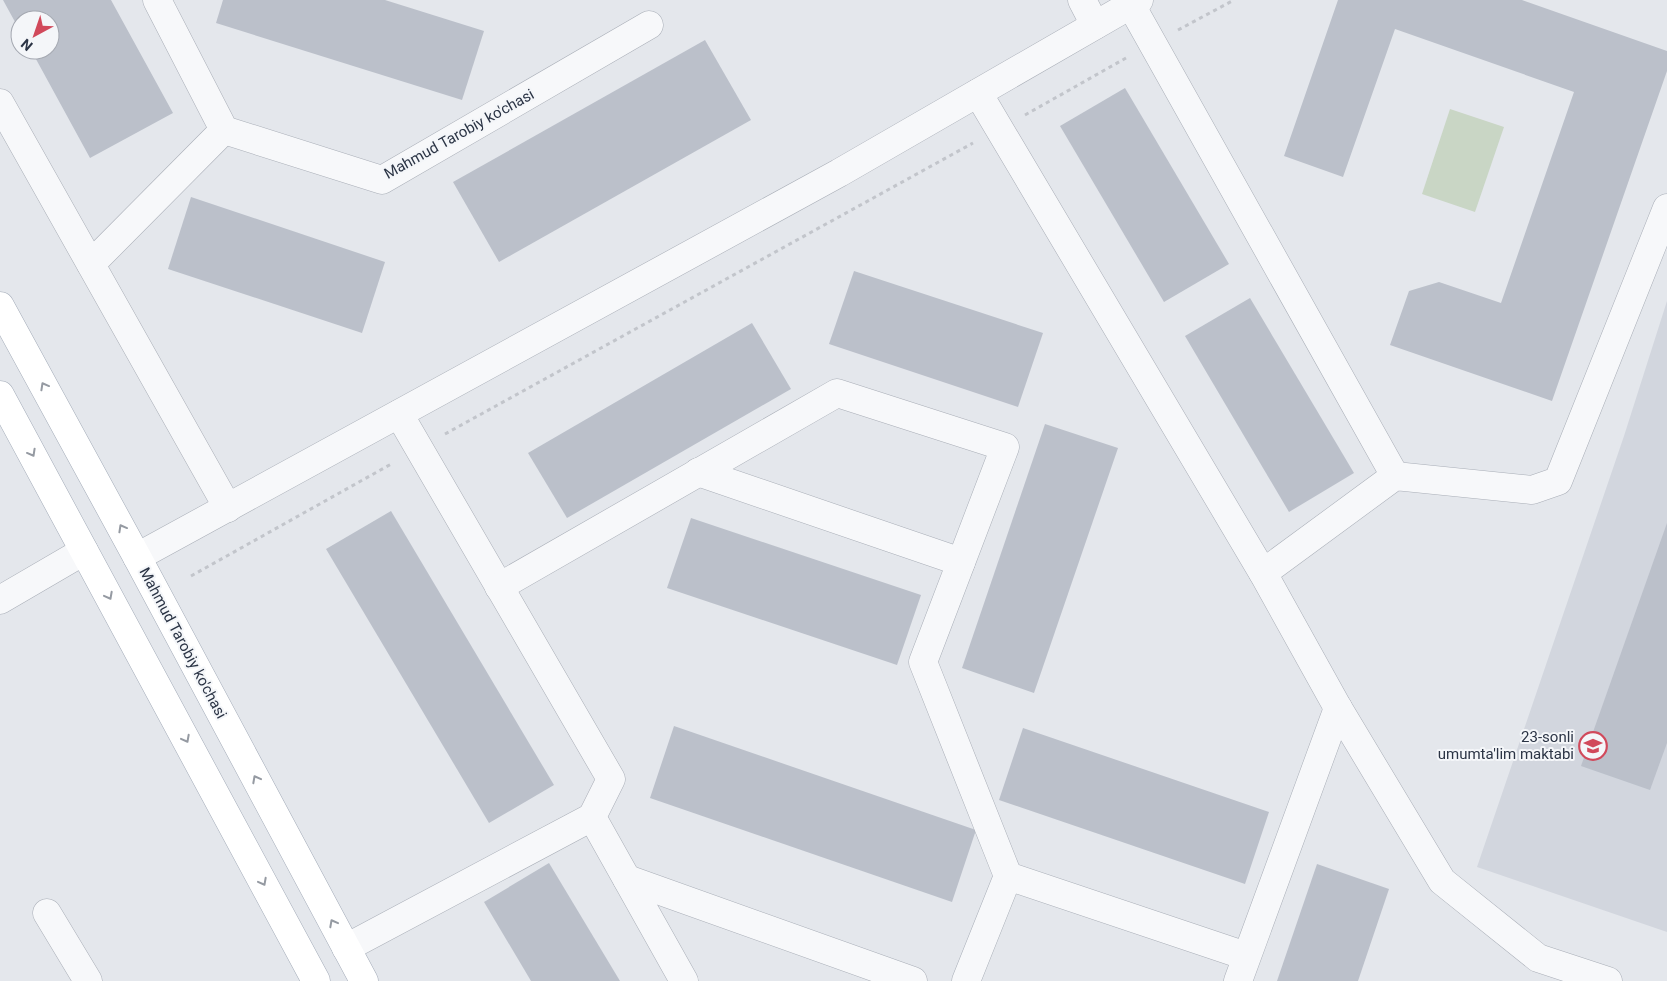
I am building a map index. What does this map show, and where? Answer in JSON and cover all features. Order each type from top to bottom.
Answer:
[{"type":"main road","name":"Mahmud Tarobiy ko'chasi","points":[[0,306],[138,557],[364,981]]},
{"type":"main road","points":[[0,395],[316,981]]},
{"type":"street","points":[[91,264],[224,130],[157,0]]},
{"type":"street","points":[[1082,0],[1095,25]]},
{"type":"street","points":[[138,557],[840,174],[1135,2],[1152,43],[1395,476]]},
{"type":"street","name":"Mahmud Tarobiy ko'chasi","points":[[224,130],[382,180],[649,25]]},
{"type":"street","points":[[978,93],[1263,573],[1338,708],[1442,881],[1538,958],[1608,981]]},
{"type":"street","points":[[0,103],[228,508]]},
{"type":"street","points":[[1263,573],[1395,476],[1532,490],[1558,481],[1667,208]]},
{"type":"street","points":[[499,587],[837,393],[1004,447],[923,662],[1008,876],[966,981]]},
{"type":"street","points":[[346,948],[592,817],[611,779],[399,414]]},
{"type":"street","points":[[698,472],[961,562]]},
{"type":"street","points":[[0,600],[84,551]]},
{"type":"street","points":[[1008,876],[1242,968],[1338,708]]},
{"type":"street","points":[[592,817],[684,981]]},
{"type":"street","points":[[627,880],[913,981]]},
{"type":"street","points":[[47,913],[88,981]]},
{"type":"path","points":[[190,576],[1152,43],[1234,0]]},
{"type":"shaded area","name":"23-sonli umumta'lim maktabi","points":[[1667,301],[1667,932],[1477,867],[1624,436]]},
{"type":"green space","points":[[1450,109],[1504,127],[1475,212],[1422,194]]},
{"type":"building","points":[[3,0],[111,0],[173,113],[90,158],[36,60],[60,60],[60,10],[10,10],[10,13]]},
{"type":"building","points":[[223,0],[385,0],[484,31],[462,100],[216,23]]},
{"type":"building","points":[[1338,0],[1522,0],[1667,51],[1667,71],[1552,401],[1390,345],[1409,291],[1439,282],[1501,303],[1574,92],[1395,29],[1343,177],[1284,156]]},
{"type":"building","points":[[705,40],[751,120],[499,262],[453,182]]},
{"type":"building","points":[[1125,88],[1229,264],[1164,302],[1060,126]]},
{"type":"building","points":[[191,197],[385,262],[362,333],[168,269]]},
{"type":"building","points":[[854,271],[1043,333],[1018,407],[829,344]]},
{"type":"building","points":[[1250,298],[1354,473],[1289,512],[1185,336]]},
{"type":"building","points":[[752,323],[791,389],[567,518],[528,453]]},
{"type":"building","points":[[1045,424],[1118,448],[1034,693],[962,668]]},
{"type":"building","points":[[391,511],[554,785],[489,823],[326,549]]},
{"type":"building","points":[[691,518],[921,595],[897,665],[667,588]]},
{"type":"building","points":[[1667,523],[1667,743],[1650,790],[1581,766]]},
{"type":"building","points":[[674,726],[976,830],[952,902],[650,798]]},
{"type":"building","points":[[1023,728],[1269,812],[1245,884],[999,800]]},
{"type":"building","points":[[549,863],[620,981],[531,981],[484,902]]},
{"type":"building","points":[[1317,864],[1389,889],[1358,981],[1277,981]]},
{"type":"place","name":"23-sonli umumta'lim maktabi","points":[[1593,746]]}]
